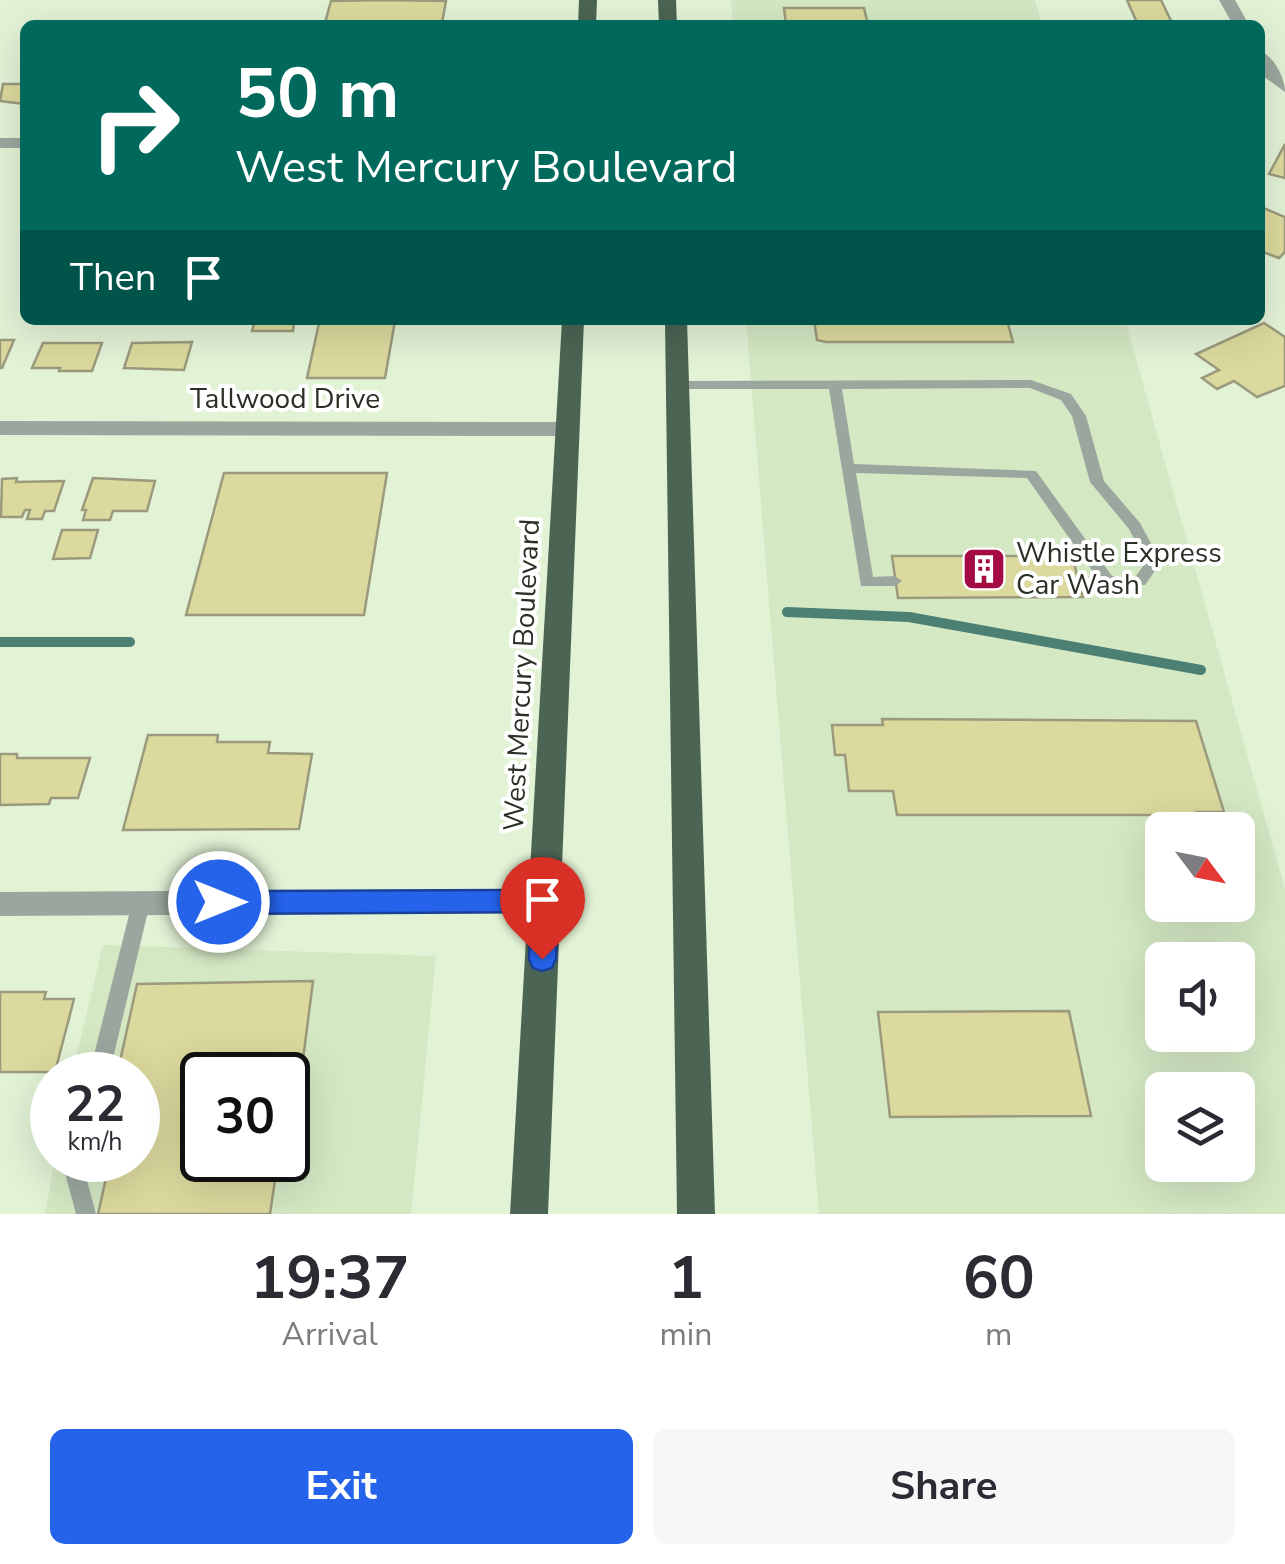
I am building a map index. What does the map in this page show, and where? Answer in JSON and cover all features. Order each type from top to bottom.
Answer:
[{"type":"highway","name":"West Mercury Boulevard","points":[[529,1214],[573,325]]},
{"type":"highway","points":[[676,325],[696,1214]]},
{"type":"street","points":[[1265,64],[1285,87]]},
{"type":"street","name":"Tallwood Drive","points":[[0,428],[569,428]]},
{"type":"street","points":[[0,904],[545,901]]},
{"type":"lane","points":[[835,384],[866,582],[895,581]]},
{"type":"lane","points":[[678,385],[1031,384],[1066,398],[1079,416],[1097,482],[1135,526],[1154,562],[1140,581],[1078,581]]},
{"type":"lane","points":[[849,468],[1030,474],[1108,581]]},
{"type":"lane","points":[[105,1052],[142,903]]},
{"type":"lane","points":[[77,1182],[86,1214]]},
{"type":"shaded area","points":[[731,0],[1035,0],[1041,20],[733,20]]},
{"type":"shaded area","points":[[746,325],[1126,325],[1285,889],[1285,1214],[819,1214]]},
{"type":"shaded area","points":[[103,945],[436,956],[411,1214],[45,1214],[51,1182],[160,1182],[160,1052],[77,1052]]},
{"type":"building","points":[[1127,0],[1161,0],[1171,20],[1136,20]]},
{"type":"building","points":[[331,1],[446,1],[443,20],[326,20]]},
{"type":"building","points":[[784,8],[864,8],[867,20],[785,20]]},
{"type":"building","points":[[3,84],[20,84],[20,103],[0,101]]},
{"type":"building","points":[[1285,144],[1285,178],[1269,174]]},
{"type":"building","points":[[1265,209],[1285,217],[1285,252],[1279,258],[1265,253]]},
{"type":"building","points":[[1265,324],[1285,337],[1285,386],[1257,397],[1234,381],[1217,389],[1202,378],[1219,370],[1196,354]]},
{"type":"building","points":[[254,325],[294,325],[293,331],[252,331]]},
{"type":"building","points":[[319,325],[394,325],[385,378],[307,378]]},
{"type":"building","points":[[815,325],[1008,325],[1013,342],[826,342],[817,340]]},
{"type":"building","points":[[0,340],[14,340],[2,368],[0,368]]},
{"type":"building","points":[[192,342],[184,370],[124,368],[132,343]]},
{"type":"building","points":[[43,343],[102,343],[92,371],[59,371],[60,368],[32,368]]},
{"type":"building","points":[[224,473],[387,473],[364,615],[186,615]]},
{"type":"building","points":[[17,478],[16,482],[64,481],[54,511],[45,511],[42,519],[27,519],[30,510],[25,510],[22,517],[1,517],[2,479]]},
{"type":"building","points":[[93,478],[155,481],[147,511],[113,511],[110,520],[83,520],[86,510],[82,510]]},
{"type":"building","points":[[62,530],[98,530],[90,558],[53,559]]},
{"type":"building","name":"Whistle Express Car Wash","points":[[892,556],[1072,556],[1083,597],[898,598]]},
{"type":"building","points":[[882,719],[1196,721],[1224,812],[897,815],[893,791],[849,791],[845,755],[835,755],[832,725],[883,725]]},
{"type":"building","points":[[148,735],[218,735],[217,742],[270,742],[268,753],[312,754],[299,829],[123,830]]},
{"type":"building","points":[[0,754],[17,754],[17,758],[90,758],[78,798],[51,798],[49,804],[0,805]]},
{"type":"building","points":[[313,981],[304,1052],[180,1052],[180,1182],[275,1182],[270,1214],[98,1214],[105,1182],[160,1182],[160,1052],[122,1052],[137,984]]},
{"type":"building","points":[[0,992],[46,992],[44,999],[74,999],[60,1052],[30,1052],[30,1072],[0,1072]]},
{"type":"building","points":[[1069,1011],[1091,1116],[890,1117],[878,1012]]},
{"type":"waterway","points":[[787,612],[909,617],[1201,670]]},
{"type":"waterway","points":[[0,642],[130,642]]},
{"type":"place","name":"Whistle Express Car Wash","points":[[984,569]]},
{"type":"route","points":[[219,902],[545,901],[542,959]]}]
